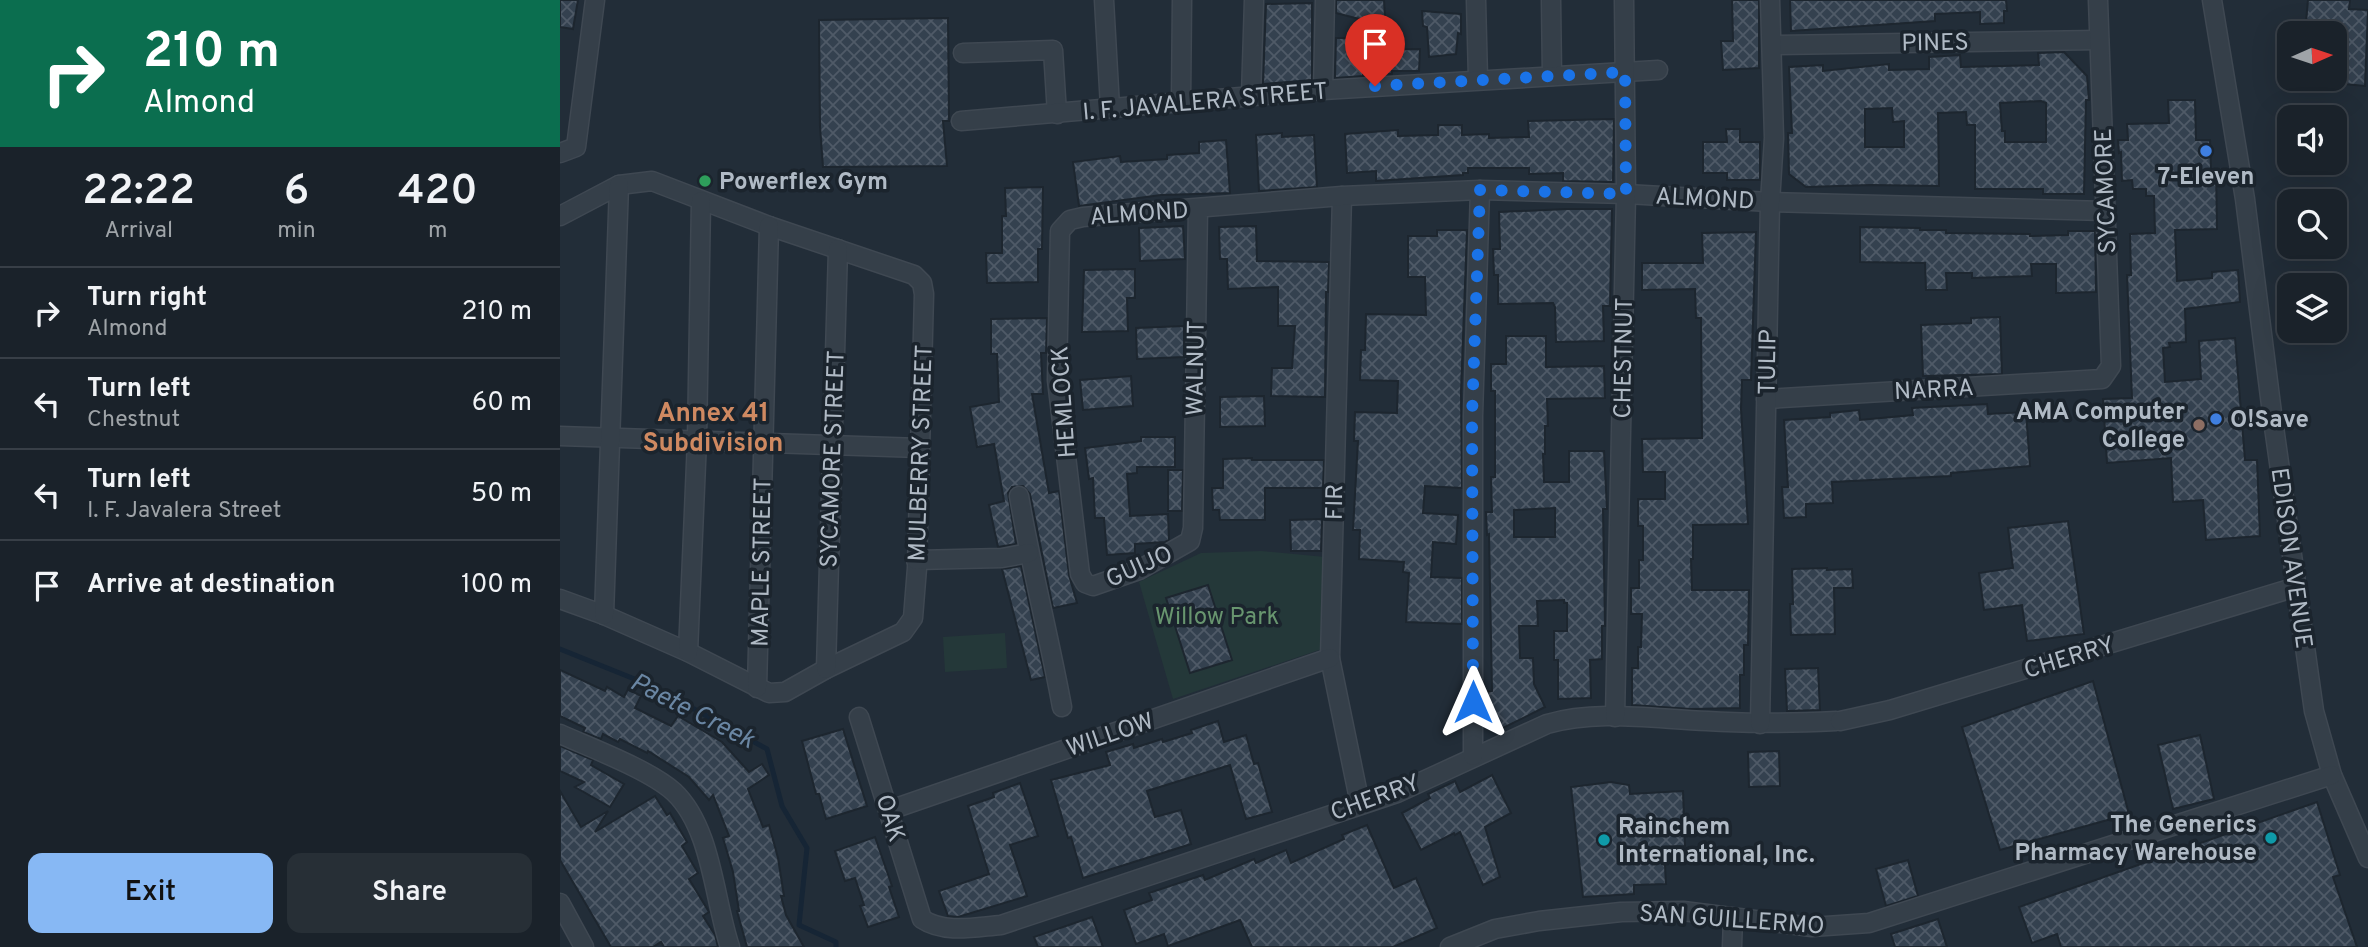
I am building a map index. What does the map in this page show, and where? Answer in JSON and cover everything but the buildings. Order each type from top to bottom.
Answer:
[{"type":"street","points":[[560,153],[576,147],[595,0]]},
{"type":"street","points":[[1104,0],[1110,107]]},
{"type":"street","points":[[1181,100],[1182,0]]},
{"type":"street","points":[[1251,96],[1254,0]]},
{"type":"street","points":[[1324,90],[1325,0]]},
{"type":"street","points":[[1476,0],[1478,79]]},
{"type":"street","points":[[1551,0],[1552,76]]},
{"type":"street","name":"CHESTNUT","points":[[1615,717],[1626,194],[1624,0]]},
{"type":"street","name":"TULIP","points":[[1760,724],[1770,202],[1774,138],[1770,0]]},
{"type":"street","name":"SYCAMORE","points":[[2098,0],[2111,366],[2102,379]]},
{"type":"street","name":"EDISON AVENUE","points":[[2212,0],[2245,199],[2314,711],[2332,775],[2368,858]]},
{"type":"street","name":"PINES","points":[[1772,45],[2099,40]]},
{"type":"street","points":[[963,53],[1053,50],[1057,114]]},
{"type":"street","name":"I. F. JAVALERA STREET","points":[[961,121],[1057,114],[1181,100],[1478,79],[1658,70]]},
{"type":"street","name":"MULBERRY STREET","points":[[560,216],[619,184],[652,181],[769,226],[914,275],[922,283],[924,294],[913,618],[903,632],[785,692],[769,693],[688,652],[560,599]]},
{"type":"street","points":[[604,615],[619,184]]},
{"type":"street","points":[[1473,756],[1472,416],[1480,190]]},
{"type":"street","name":"ALMOND","points":[[1060,231],[1070,220],[1083,217],[1342,196],[1480,190],[1770,202],[2105,211]]},
{"type":"street","name":"FIR","points":[[1342,196],[1330,658],[1360,804]]},
{"type":"street","points":[[688,652],[697,440],[701,201]]},
{"type":"street","name":"WALNUT","points":[[1193,528],[1198,208]]},
{"type":"street","name":"MAPLE STREET","points":[[757,688],[769,226]]},
{"type":"street","name":"HEMLOCK","points":[[1060,231],[1057,380],[1080,573]]},
{"type":"street","name":"SYCAMORE STREET","points":[[826,669],[838,249]]},
{"type":"street","name":"NARRA","points":[[1766,399],[2102,379]]},
{"type":"street","points":[[560,436],[920,447]]},
{"type":"street","points":[[1019,496],[1062,706]]},
{"type":"street","name":"GUIJO","points":[[1080,573],[1085,583],[1093,586],[1139,570],[1190,541],[1193,528]]},
{"type":"street","points":[[916,560],[1002,558],[1029,553]]},
{"type":"street","name":"CHERRY","points":[[922,919],[934,927],[946,928],[1001,925],[1397,793],[1473,756],[1546,724],[1567,718],[1615,717],[1760,724],[1838,721],[1913,703],[2296,587]]},
{"type":"street","name":"WILLOW","points":[[890,810],[1330,658]]},
{"type":"street","name":"OAK","points":[[859,717],[922,919]]},
{"type":"street","points":[[560,734],[643,772],[674,792],[692,816],[705,845],[730,947]]},
{"type":"street","name":"SAN GUILLERMO","points":[[1450,947],[1495,929],[1539,920],[1621,912],[1684,911],[1812,927],[1869,923],[2332,775]]},
{"type":"street","points":[[560,903],[584,947]]},
{"type":"street","points":[[1732,947],[1733,918]]},
{"type":"green space","name":"Willow Park","points":[[1261,551],[1325,557],[1322,649],[1173,699],[1139,582],[1201,553]]},
{"type":"green space","points":[[1005,633],[1007,668],[945,672],[943,637]]},
{"type":"waterway","name":"Paete Creek","points":[[560,649],[652,686],[767,749],[782,806],[807,848],[799,925],[836,942],[836,947]]},
{"type":"place","name":"7-Eleven","points":[[2206,151]]},
{"type":"place","name":"Powerflex Gym","points":[[705,181]]},
{"type":"place","name":"O!Save","points":[[2216,419]]},
{"type":"place","name":"AMA Computer College","points":[[2199,425]]},
{"type":"place","name":"The Generics Pharmacy Warehouse","points":[[2271,838]]},
{"type":"place","name":"Rainchem International, Inc.","points":[[1604,840]]},
{"type":"district","name":"Annex 41 Subdivision","points":[[713,427]]},
{"type":"route","points":[[1375,86],[1625,72],[1626,194],[1480,190],[1472,416],[1473,702]]}]
